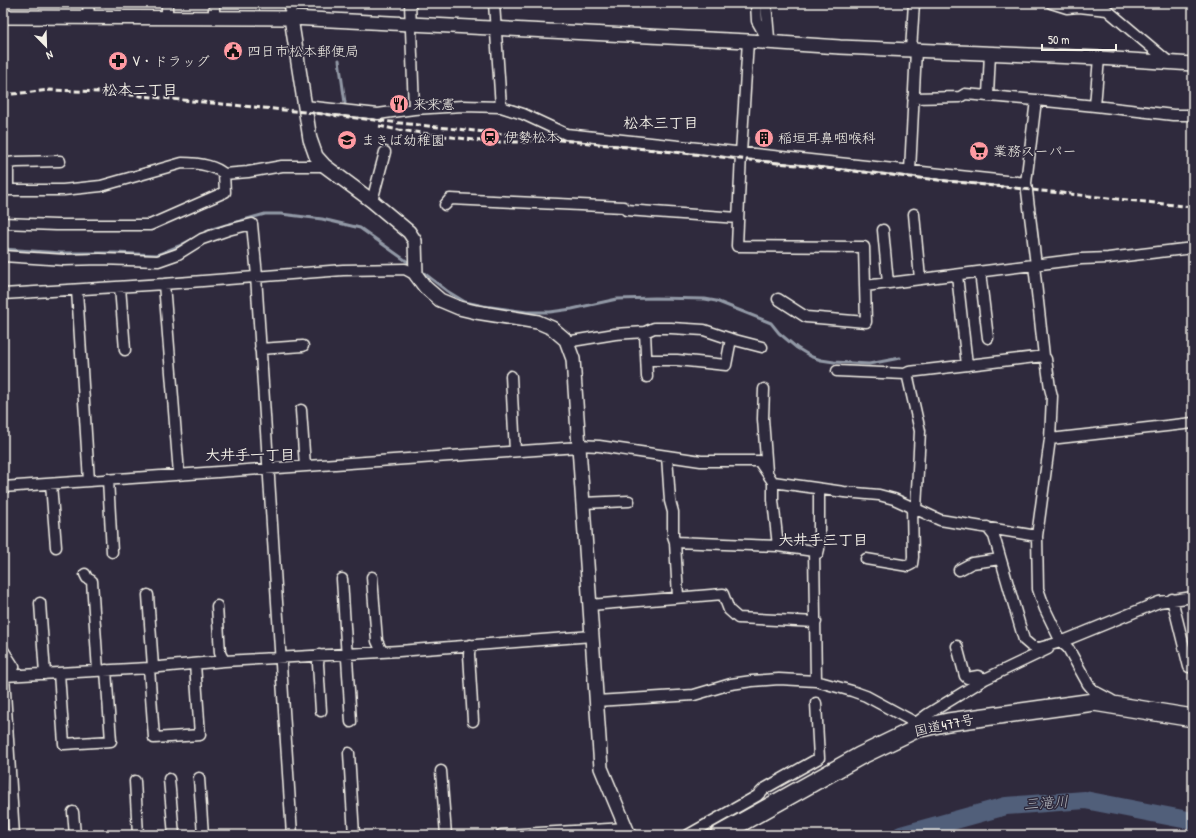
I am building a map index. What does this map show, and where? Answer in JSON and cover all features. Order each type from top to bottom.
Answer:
[{"type":"highway","name":"国道477号","points":[[719,835],[853,759],[916,726],[1094,702],[1193,718]]},
{"type":"street","points":[[88,3],[88,18]]},
{"type":"street","points":[[167,3],[167,18]]},
{"type":"street","points":[[214,3],[214,18]]},
{"type":"street","points":[[290,3],[310,139],[316,156],[325,166],[372,201],[409,232],[415,241],[416,270],[425,287],[440,300],[459,308],[538,322],[552,328],[566,340],[573,359],[601,768],[628,831],[501,835]]},
{"type":"street","points":[[410,3],[414,109]]},
{"type":"street","points":[[494,3],[502,107]]},
{"type":"street","points":[[756,3],[758,21],[770,42]]},
{"type":"street","points":[[766,3],[770,42]]},
{"type":"street","points":[[910,171],[913,98],[914,3]]},
{"type":"street","points":[[1051,3],[1068,8],[1079,7],[1107,10],[1170,63]]},
{"type":"street","points":[[3,18],[291,18],[770,42],[840,47],[1099,58],[1193,64]]},
{"type":"street","points":[[748,41],[737,246],[864,247],[866,322],[806,317],[778,299]]},
{"type":"street","points":[[988,95],[990,53]]},
{"type":"street","points":[[1095,106],[1099,58]]},
{"type":"street","points":[[913,98],[960,97],[965,94],[988,95],[1173,115],[1193,115]]},
{"type":"street","points":[[1036,100],[1026,183],[1044,356],[1052,396],[1050,439],[1037,536],[1038,589],[1045,609],[1061,642],[1068,648],[1088,684],[1094,691],[1130,708]]},
{"type":"street","points":[[305,106],[378,114],[414,109],[463,106],[502,107],[523,114],[566,134],[1026,183]]},
{"type":"street","points":[[372,201],[385,152]]},
{"type":"street","points":[[60,161],[6,163],[5,191],[62,190],[101,186],[182,163],[200,165],[220,171],[224,174],[248,172],[282,166],[325,166]]},
{"type":"street","points":[[3,222],[56,225],[150,225],[225,192],[224,174]]},
{"type":"street","points":[[445,205],[450,199],[536,202],[624,207],[626,210],[738,218]]},
{"type":"street","points":[[914,214],[920,279]]},
{"type":"street","points":[[3,256],[64,260],[100,259],[158,261],[178,254],[202,239],[252,224],[282,657],[292,835]]},
{"type":"street","points":[[883,230],[888,283]]},
{"type":"street","points":[[865,286],[1081,259],[1108,258],[1193,248]]},
{"type":"street","points":[[3,294],[164,284],[343,270],[416,270]]},
{"type":"street","points":[[980,272],[988,338]]},
{"type":"street","points":[[957,275],[967,365]]},
{"type":"street","points":[[164,284],[179,474]]},
{"type":"street","points":[[120,287],[125,350]]},
{"type":"street","points":[[76,290],[89,481]]},
{"type":"street","points":[[566,342],[615,334],[645,332],[654,328],[694,328],[762,347]]},
{"type":"street","points":[[645,332],[647,377]]},
{"type":"street","points":[[647,360],[677,360],[726,365],[731,339]]},
{"type":"street","points":[[260,349],[303,346]]},
{"type":"street","points":[[837,371],[907,373],[1044,356]]},
{"type":"street","points":[[866,559],[908,566],[912,564],[914,509],[920,431],[907,373]]},
{"type":"street","points":[[511,376],[515,451]]},
{"type":"street","points":[[764,389],[763,414],[778,546]]},
{"type":"street","points":[[301,410],[305,466]]},
{"type":"street","points":[[1050,439],[1193,423]]},
{"type":"street","points":[[3,487],[579,446],[599,446],[701,461],[759,461],[770,478],[819,489],[879,495],[940,520],[1037,536]]},
{"type":"street","points":[[667,456],[670,501],[673,512],[673,536],[675,542],[678,597]]},
{"type":"street","points":[[108,480],[112,552]]},
{"type":"street","points":[[51,484],[56,547]]},
{"type":"street","points":[[675,542],[778,546],[814,551],[818,553],[820,549],[819,489]]},
{"type":"street","points":[[583,503],[629,501]]},
{"type":"street","points":[[987,527],[994,536],[1024,640],[1031,646],[1039,648],[1061,642]]},
{"type":"street","points":[[814,551],[816,681]]},
{"type":"street","points":[[959,570],[972,563],[1000,559]]},
{"type":"street","points":[[59,673],[64,744],[111,741],[92,581],[87,578],[85,574]]},
{"type":"street","points":[[372,577],[377,641],[382,652]]},
{"type":"street","points":[[342,579],[351,722]]},
{"type":"street","points":[[590,605],[723,594],[729,610],[738,618],[816,622]]},
{"type":"street","points":[[148,596],[154,738],[200,735],[195,664]]},
{"type":"street","points":[[596,701],[694,695],[731,684],[752,681],[779,679],[816,681],[852,690],[866,696],[916,726],[928,714],[985,679],[1061,642],[1159,602],[1193,597]]},
{"type":"street","points":[[1172,599],[1189,667]]},
{"type":"street","points":[[40,603],[46,674]]},
{"type":"street","points":[[217,606],[220,653],[224,661]]},
{"type":"street","points":[[3,677],[151,668],[282,657],[382,652],[592,636]]},
{"type":"street","points":[[470,645],[469,654],[473,721]]},
{"type":"street","points":[[957,646],[965,676],[967,678],[978,676],[985,679]]},
{"type":"street","points":[[3,650],[14,667],[3,677]]},
{"type":"street","points":[[319,655],[318,664],[321,711]]},
{"type":"street","points":[[3,677],[14,835]]},
{"type":"street","points":[[688,835],[757,796],[764,789],[819,758],[816,703]]},
{"type":"street","points":[[349,753],[354,835]]},
{"type":"street","points":[[442,770],[446,835]]},
{"type":"street","points":[[169,778],[174,835]]},
{"type":"street","points":[[199,778],[203,835]]},
{"type":"street","points":[[135,781],[138,835]]},
{"type":"street","points":[[73,812],[75,835]]},
{"type":"waterway","points":[[339,60],[345,103]]},
{"type":"waterway","points":[[3,249],[61,253],[157,255],[179,246],[212,229],[265,214],[281,214],[322,219],[360,228],[412,265]]},
{"type":"waterway","points":[[420,270],[447,291],[465,302],[484,306],[527,312],[550,312],[572,309],[617,299],[705,299],[716,301],[771,323],[779,333],[797,348],[812,357],[821,360],[869,364],[900,358]]},
{"type":"waterway","name":"三滝川","points":[[901,835],[1006,806],[1085,800],[1193,821]]},
{"type":"railway","points":[[3,95],[50,90],[101,92],[314,113],[1193,207]]},
{"type":"railway","points":[[379,126],[489,142],[532,142]]},
{"type":"place","name":"四日市松本郵便局","points":[[233,51]]},
{"type":"place","name":"V・ドラッグ","points":[[118,61]]},
{"type":"place","name":"来来憲","points":[[399,104]]},
{"type":"place","name":"伊勢松本","points":[[490,137]]},
{"type":"place","name":"稲垣耳鼻咽喉科","points":[[764,138]]},
{"type":"place","name":"まきば幼稚園","points":[[347,140]]},
{"type":"place","name":"業務スーパー","points":[[979,151]]},
{"type":"district","name":"松本二丁目","points":[[140,90]]},
{"type":"district","name":"松本三丁目","points":[[661,123]]},
{"type":"district","name":"大井手一丁目","points":[[250,455]]},
{"type":"district","name":"大井手三丁目","points":[[823,540]]}]
